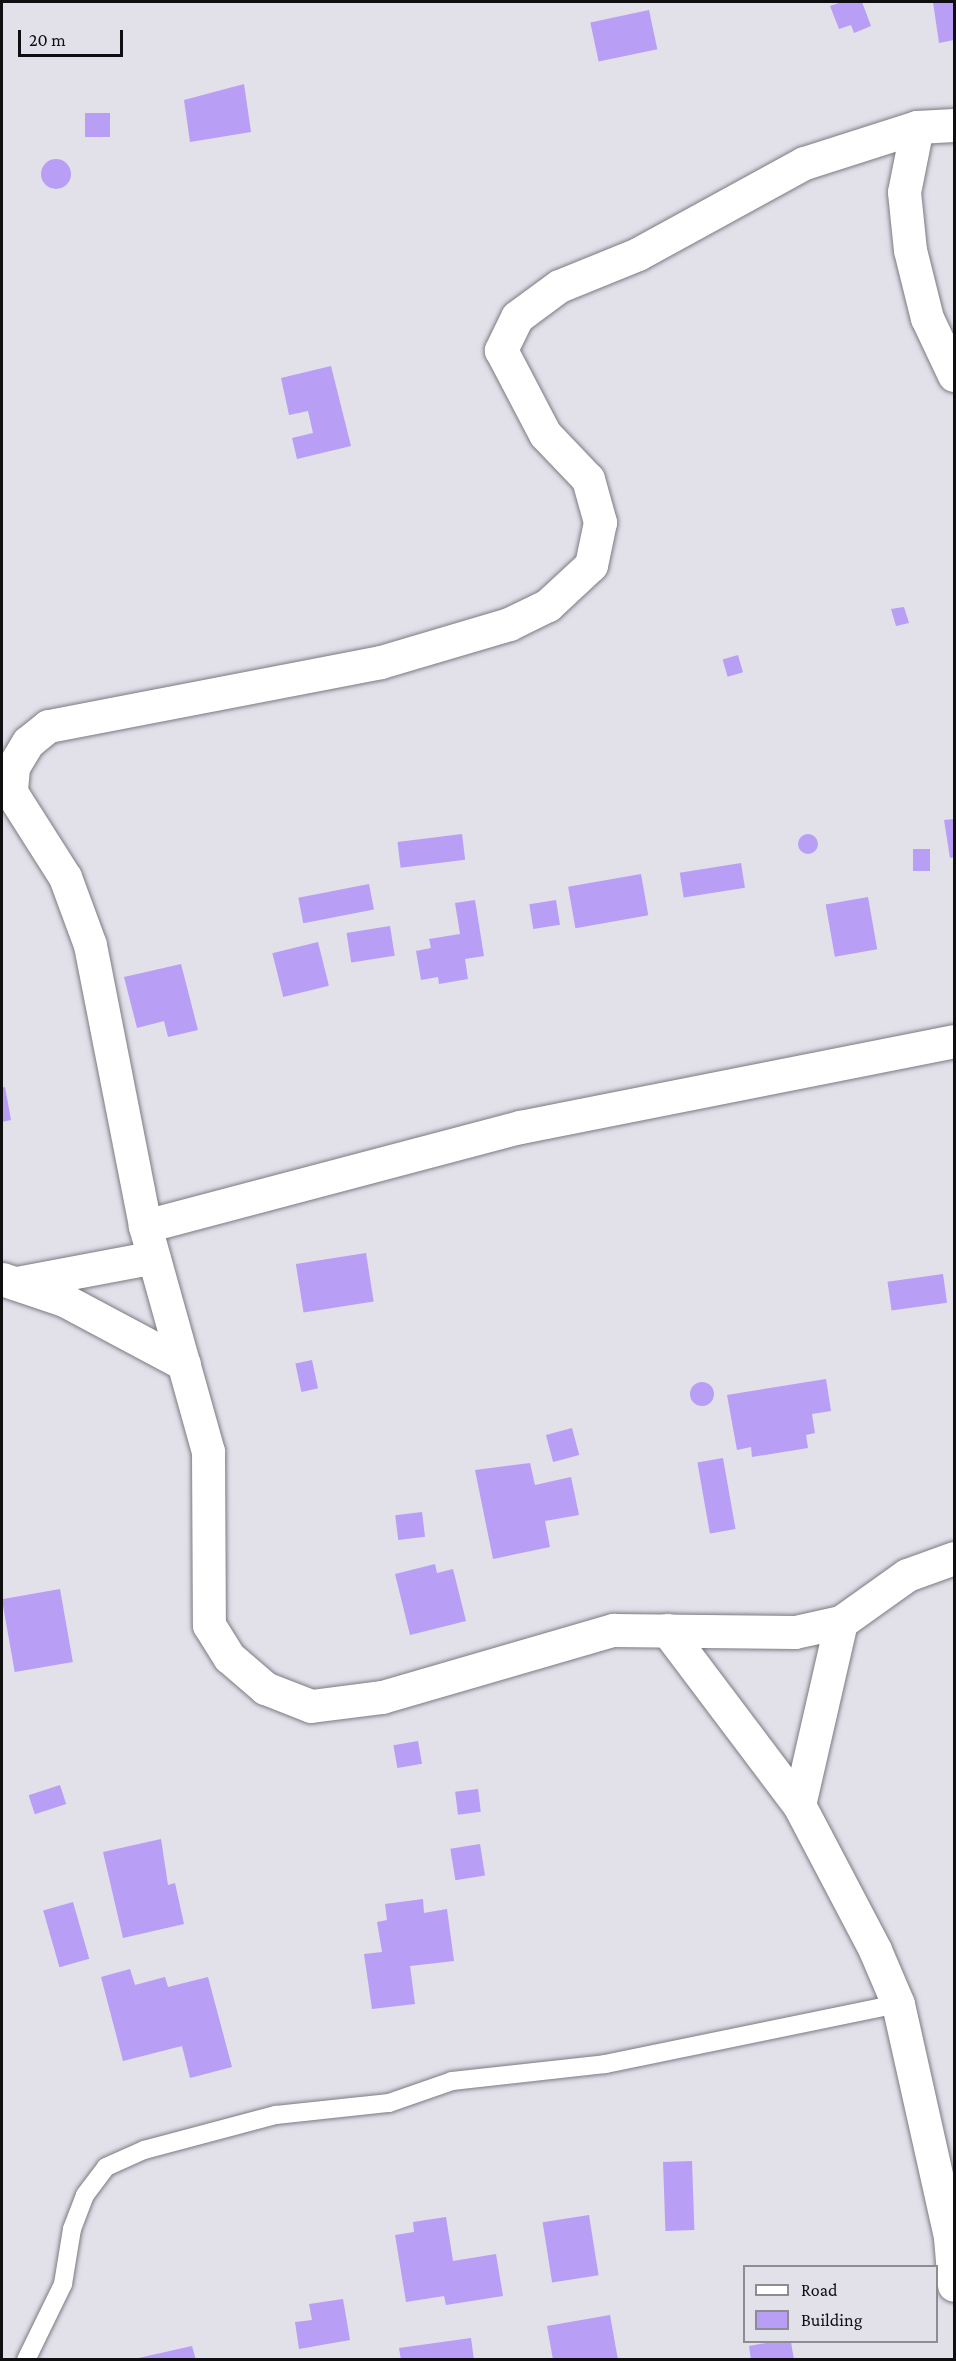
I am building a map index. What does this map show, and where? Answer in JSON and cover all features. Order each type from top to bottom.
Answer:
[{"type":"street","points":[[954,125],[917,127],[804,163],[638,254],[560,286],[517,317],[501,350],[545,434],[588,479],[600,522],[591,565],[548,605],[509,624],[381,662],[48,726],[28,742],[13,767],[11,792],[65,877],[90,945],[145,1226],[207,1451],[209,1625],[229,1657],[265,1688],[311,1706],[382,1697],[487,1668],[548,1644],[613,1630],[795,1632],[841,1622],[907,1575],[954,1558]]},
{"type":"street","points":[[917,127],[904,192],[910,250],[927,318],[954,375]]},
{"type":"street","points":[[145,1226],[520,1127],[954,1041]]},
{"type":"street","points":[[9,1281],[154,1257]]},
{"type":"street","points":[[9,1281],[63,1300],[184,1364]]},
{"type":"street","points":[[799,1805],[841,1622]]},
{"type":"street","points":[[667,1630],[799,1805],[848,1891],[898,2004],[950,2237],[954,2284]]},
{"type":"lane","points":[[26,2360],[63,2284],[72,2229],[85,2195],[106,2167],[144,2150],[276,2115],[389,2103],[452,2081],[604,2064],[898,2004]]},
{"type":"building","points":[[842,2],[862,2],[871,26],[854,33],[851,25],[839,29],[830,6]]},
{"type":"building","points":[[933,2],[954,2],[954,40],[939,43]]},
{"type":"building","points":[[649,10],[657,49],[599,62],[590,22]]},
{"type":"building","points":[[244,84],[251,132],[190,142],[184,100]]},
{"type":"building","points":[[85,113],[110,113],[110,137],[85,137]]},
{"type":"building","points":[[56,159],[67,163],[71,174],[67,185],[56,189],[45,185],[41,174],[45,163]]},
{"type":"building","points":[[331,366],[351,446],[297,459],[292,438],[313,433],[308,411],[289,415],[281,378]]},
{"type":"building","points":[[904,607],[909,623],[896,626],[891,609]]},
{"type":"building","points":[[738,655],[743,672],[728,677],[723,659]]},
{"type":"building","points":[[954,819],[954,857],[950,858],[944,820]]},
{"type":"building","points":[[462,834],[465,860],[401,868],[397,842]]},
{"type":"building","points":[[808,834],[815,837],[818,844],[815,851],[808,854],[801,851],[798,844],[801,837]]},
{"type":"building","points":[[913,849],[930,849],[930,871],[913,871]]},
{"type":"building","points":[[741,863],[745,888],[684,897],[680,873]]},
{"type":"building","points":[[641,874],[648,915],[575,928],[568,887]]},
{"type":"building","points":[[369,884],[374,910],[303,923],[298,898]]},
{"type":"building","points":[[868,897],[877,949],[835,957],[826,904]]},
{"type":"building","points":[[475,900],[484,956],[465,959],[468,979],[439,984],[438,977],[421,980],[416,951],[431,948],[429,939],[460,934],[455,903]]},
{"type":"building","points":[[556,900],[560,925],[533,929],[529,904]]},
{"type":"building","points":[[390,926],[395,956],[351,963],[347,933]]},
{"type":"building","points":[[318,942],[329,986],[283,997],[272,953]]},
{"type":"building","points":[[181,964],[198,1030],[168,1037],[164,1021],[137,1028],[124,977]]},
{"type":"building","points":[[5,1087],[11,1120],[2,1122],[2,1088]]},
{"type":"building","points":[[366,1253],[374,1301],[304,1313],[296,1264]]},
{"type":"building","points":[[943,1274],[947,1303],[892,1311],[888,1282]]},
{"type":"building","points":[[312,1360],[318,1388],[301,1392],[295,1364]]},
{"type":"building","points":[[826,1379],[831,1411],[812,1414],[815,1433],[806,1435],[808,1448],[752,1457],[751,1447],[737,1450],[727,1395]]},
{"type":"building","points":[[702,1382],[711,1385],[714,1394],[711,1403],[702,1406],[693,1403],[690,1394],[693,1385]]},
{"type":"building","points":[[572,1428],[579,1455],[553,1462],[546,1435]]},
{"type":"building","points":[[723,1458],[736,1529],[710,1533],[697,1463]]},
{"type":"building","points":[[530,1463],[535,1485],[571,1477],[579,1515],[545,1521],[550,1547],[493,1559],[475,1470]]},
{"type":"building","points":[[422,1512],[425,1537],[398,1540],[395,1515]]},
{"type":"building","points":[[435,1564],[437,1573],[453,1569],[466,1621],[410,1635],[395,1574]]},
{"type":"building","points":[[60,1589],[73,1662],[15,1672],[2,1599]]},
{"type":"building","points":[[418,1741],[422,1764],[397,1768],[393,1745]]},
{"type":"building","points":[[60,1785],[66,1804],[35,1814],[29,1795]]},
{"type":"building","points":[[478,1789],[481,1812],[458,1815],[455,1792]]},
{"type":"building","points":[[161,1839],[168,1885],[175,1883],[184,1924],[123,1938],[103,1852]]},
{"type":"building","points":[[480,1844],[485,1876],[455,1880],[450,1849]]},
{"type":"building","points":[[423,1899],[424,1913],[447,1909],[454,1961],[410,1966],[415,2004],[372,2009],[364,1954],[382,1952],[377,1922],[387,1920],[385,1904]]},
{"type":"building","points":[[73,1902],[89,1959],[59,1967],[43,1911]]},
{"type":"building","points":[[130,1969],[135,1985],[165,1977],[168,1987],[208,1977],[232,2067],[190,2078],[182,2046],[123,2061],[101,1977]]},
{"type":"building","points":[[692,2161],[694,2230],[665,2231],[663,2162]]},
{"type":"building","points":[[589,2215],[599,2275],[552,2283],[543,2222]]},
{"type":"building","points":[[446,2217],[453,2261],[496,2254],[503,2296],[446,2305],[444,2296],[406,2302],[395,2235],[414,2232],[413,2222]]},
{"type":"building","points":[[343,2299],[350,2340],[299,2349],[295,2322],[312,2320],[309,2304]]},
{"type":"building","points":[[610,2315],[618,2360],[553,2360],[547,2326]]},
{"type":"building","points":[[471,2338],[474,2360],[401,2360],[399,2348]]},
{"type":"building","points":[[766,2343],[791,2343],[794,2360],[751,2360],[749,2346]]},
{"type":"building","points":[[192,2346],[196,2360],[134,2360],[134,2359]]}]
